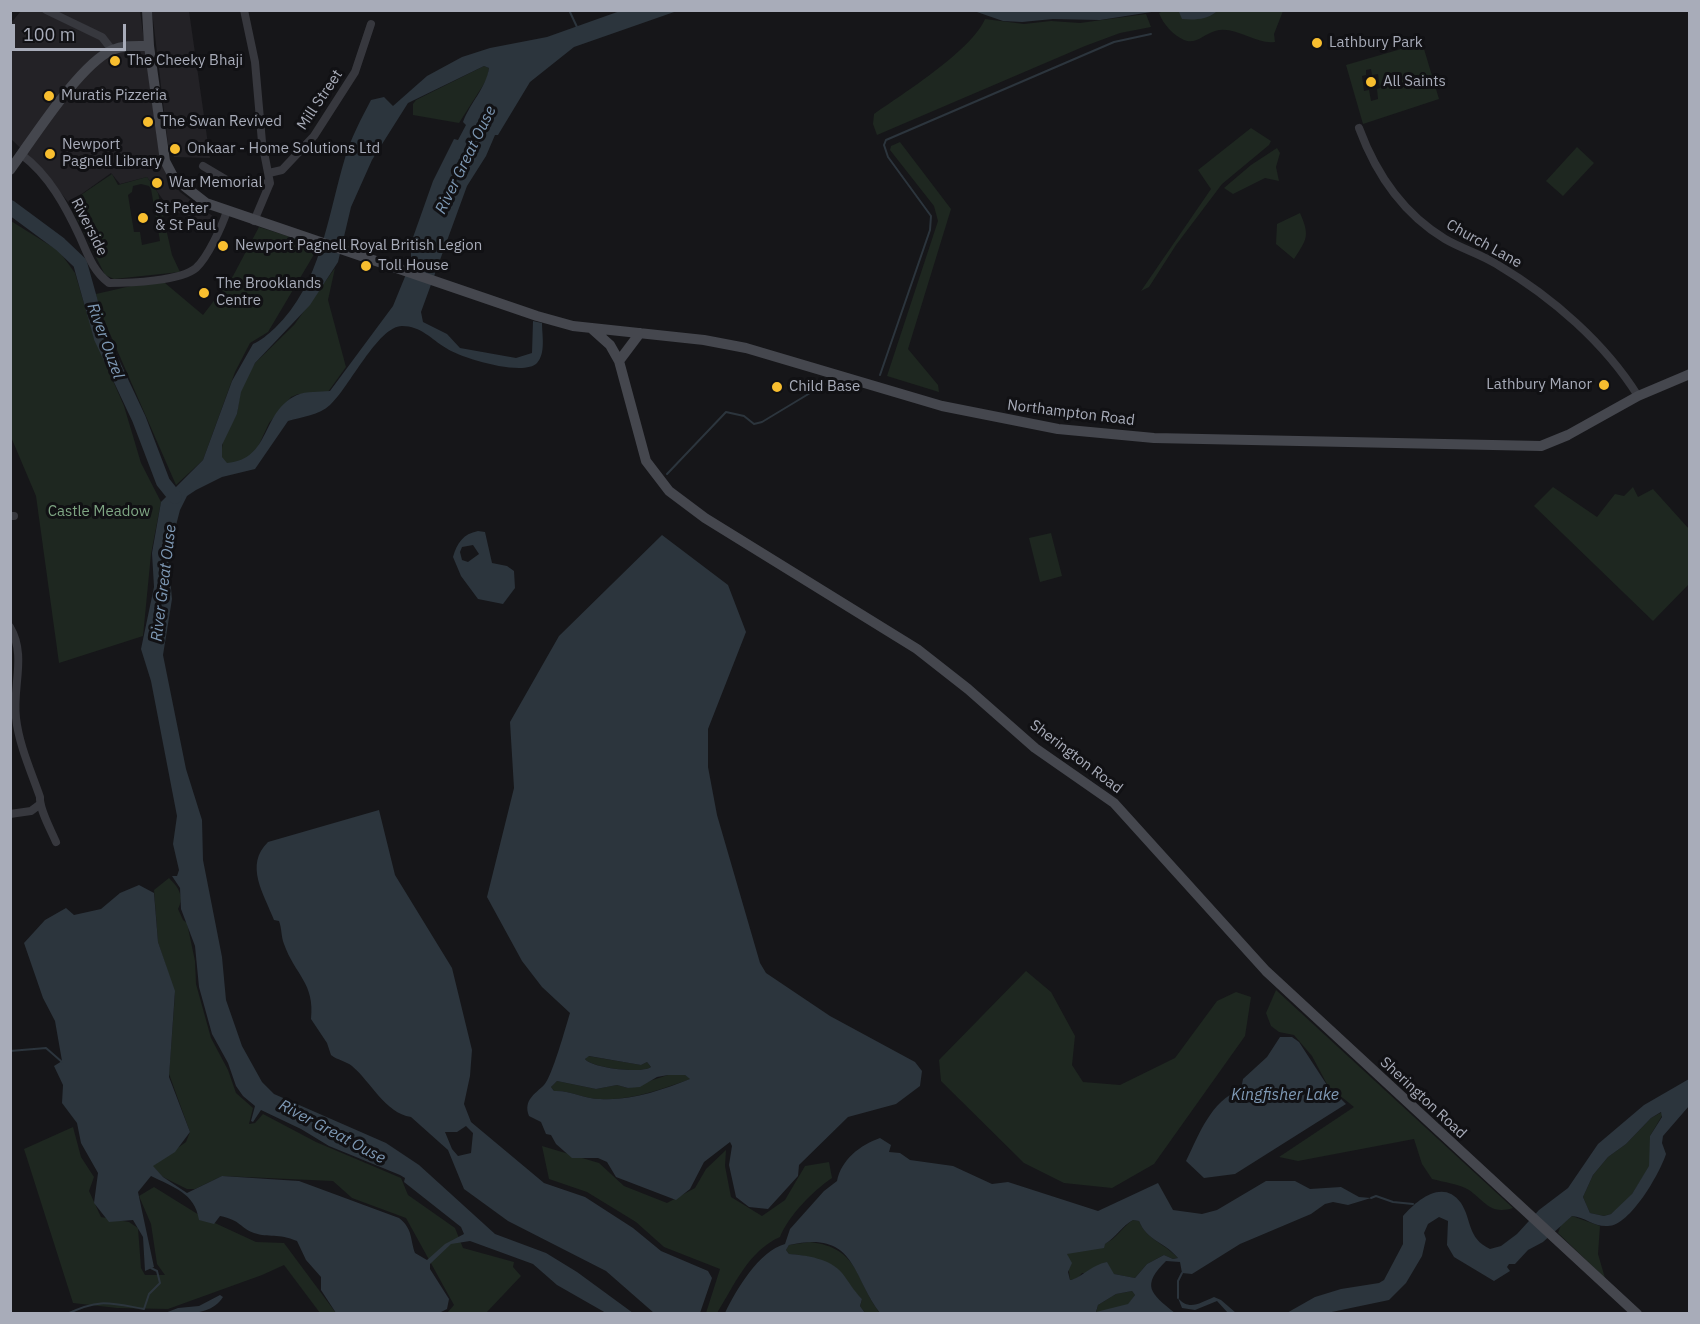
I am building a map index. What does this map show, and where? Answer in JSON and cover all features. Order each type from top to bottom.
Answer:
[{"type":"main road","name":"Northampton Road","points":[[147,10],[149,46],[165,161],[174,178],[186,189],[206,203],[254,221],[573,326],[746,348],[942,406],[1002,420],[1058,429],[1154,438],[1541,446],[1568,435],[1638,396],[1689,374]]},
{"type":"main road","points":[[16,163],[89,66],[112,50],[125,46],[149,46]]},
{"type":"main road","name":"Sherington Road","points":[[591,328],[610,345],[619,361],[646,461],[669,491],[705,518],[917,649],[968,689],[1035,748],[1113,803],[1266,971],[1637,1314]]},
{"type":"main road","points":[[619,361],[640,333]]},
{"type":"street","points":[[46,10],[102,37],[112,50]]},
{"type":"street","points":[[244,10],[255,62],[264,163],[269,173],[270,183],[254,221]]},
{"type":"street","name":"Mill Street","points":[[269,173],[282,170],[314,136],[356,72],[371,24]]},
{"type":"street","name":"Church Lane","points":[[1359,128],[1374,166],[1415,217],[1447,240],[1497,264],[1543,295],[1607,355],[1622,371],[1638,396]]},
{"type":"street","name":"Riverside","points":[[16,163],[40,170],[62,202],[99,275],[110,283],[145,281],[188,273],[198,267],[222,227],[227,211]]},
{"type":"street","points":[[203,166],[235,185],[270,183]]},
{"type":"street","points":[[10,627],[15,634],[19,660],[13,701],[21,743],[40,797],[39,806],[47,818],[56,842]]},
{"type":"street","points":[[10,814],[31,811],[39,806]]},
{"type":"shaded area","points":[[21,11],[140,11],[158,144],[168,176],[180,192],[218,220],[219,228],[216,233],[168,207],[147,177],[120,184],[111,173],[69,203],[39,166],[11,139],[10,24]]},
{"type":"shaded area","points":[[152,11],[189,11],[210,158],[174,157],[168,144]]},
{"type":"green space","points":[[1165,10],[1283,11],[1274,34],[1275,42],[1268,42],[1223,30],[1211,32],[1196,40],[1184,40],[1172,32],[1163,21],[1159,13]]},
{"type":"green space","points":[[1146,14],[1151,27],[1120,33],[1085,46],[877,135],[873,124],[874,114],[952,57],[978,31],[985,19],[1024,24],[1051,21],[1080,23]]},
{"type":"green space","points":[[1401,49],[1424,49],[1439,99],[1363,124],[1346,65]],"holes":[[[1371,69],[1372,75],[1378,74],[1380,88],[1377,89],[1378,99],[1371,101],[1369,90],[1364,91],[1362,76],[1366,75],[1366,70]]]},
{"type":"green space","points":[[484,66],[489,68],[487,79],[459,123],[413,115],[413,104],[416,100]]},
{"type":"green space","points":[[1251,128],[1271,141],[1269,145],[1222,184],[1176,245],[1149,287],[1141,291],[1211,189],[1198,170]]},
{"type":"green space","points":[[900,142],[951,209],[908,349],[938,385],[939,392],[887,376],[938,221],[934,206],[890,150],[891,146]]},
{"type":"green space","points":[[1577,147],[1594,163],[1563,196],[1546,181]]},
{"type":"green space","points":[[1277,148],[1280,153],[1276,167],[1279,181],[1265,178],[1233,194],[1224,188],[1251,165]]},
{"type":"green space","points":[[112,174],[118,185],[147,177],[158,193],[172,255],[180,272],[114,279],[105,275],[69,203]],"holes":[[[141,184],[149,186],[160,241],[142,245],[140,232],[134,232],[128,195],[132,192],[133,186]]]},
{"type":"green space","points":[[1300,213],[1306,237],[1294,259],[1276,244],[1277,224]]},
{"type":"green space","name":"Castle Meadow","points":[[11,221],[59,251],[75,273],[94,337],[124,406],[141,463],[161,502],[151,554],[143,636],[59,663],[36,496],[11,437]]},
{"type":"green space","points":[[259,227],[319,246],[268,332],[250,343],[235,372],[203,460],[176,485],[100,311],[96,294],[157,280],[165,283],[203,315],[233,276]]},
{"type":"green space","points":[[335,268],[328,300],[346,367],[325,396],[298,394],[291,397],[269,423],[256,451],[242,464],[223,463],[221,458],[223,439],[237,414],[241,386],[255,363],[294,325]]},
{"type":"green space","points":[[1553,487],[1597,517],[1615,494],[1624,496],[1633,487],[1638,497],[1653,489],[1689,529],[1689,584],[1653,621],[1534,506]]},
{"type":"green space","points":[[1051,533],[1062,576],[1040,582],[1029,538]]},
{"type":"green space","points":[[169,878],[178,888],[181,896],[178,909],[187,923],[195,961],[196,984],[211,1038],[228,1070],[236,1093],[253,1108],[249,1124],[255,1123],[263,1114],[316,1142],[401,1178],[408,1195],[455,1228],[463,1248],[514,1262],[513,1267],[521,1276],[486,1313],[447,1313],[454,1305],[406,1218],[352,1198],[333,1181],[222,1176],[195,1189],[187,1189],[163,1177],[152,1166],[186,1142],[190,1132],[169,1074],[175,994],[158,942],[154,890]]},
{"type":"green space","points":[[1026,971],[1051,992],[1075,1036],[1072,1065],[1083,1082],[1120,1085],[1175,1058],[1217,1001],[1236,992],[1251,997],[1245,1036],[1154,1164],[1112,1188],[1064,1183],[1024,1163],[941,1081],[939,1060]]},
{"type":"green space","points":[[1276,990],[1513,1208],[1493,1209],[1465,1188],[1432,1179],[1422,1164],[1414,1139],[1298,1161],[1279,1157],[1354,1107],[1328,1086],[1312,1056],[1294,1035],[1279,1032],[1271,1026],[1266,1013]]},
{"type":"green space","points":[[588,1056],[641,1065],[647,1062],[651,1067],[628,1070],[606,1067],[589,1062],[585,1059]]},
{"type":"green space","points":[[668,1075],[685,1075],[691,1079],[646,1094],[612,1099],[594,1099],[554,1091],[551,1087],[557,1081],[596,1089],[617,1085],[628,1088]]},
{"type":"green space","points":[[1662,1112],[1650,1136],[1650,1166],[1627,1202],[1611,1214],[1604,1216],[1590,1213],[1583,1197],[1593,1175],[1608,1157],[1626,1144],[1651,1118]]},
{"type":"green space","points":[[73,1127],[81,1157],[94,1177],[89,1191],[101,1217],[129,1222],[138,1228],[141,1268],[145,1275],[165,1275],[157,1264],[151,1224],[139,1196],[154,1187],[204,1218],[256,1242],[284,1243],[336,1313],[320,1313],[284,1265],[168,1309],[117,1308],[73,1303],[24,1149]]},
{"type":"green space","points":[[542,1146],[599,1163],[624,1186],[667,1203],[695,1188],[706,1169],[726,1150],[725,1166],[731,1197],[762,1216],[785,1200],[805,1166],[829,1162],[832,1178],[802,1204],[789,1220],[780,1237],[769,1243],[750,1260],[717,1313],[706,1313],[720,1269],[664,1247],[636,1222],[587,1192],[549,1179]]},
{"type":"green space","points":[[1572,1216],[1600,1226],[1598,1254],[1605,1278],[1558,1233],[1561,1225]]},
{"type":"green space","points":[[1133,1220],[1139,1221],[1146,1233],[1178,1258],[1173,1259],[1164,1255],[1147,1264],[1135,1278],[1114,1274],[1082,1273],[1077,1279],[1070,1280],[1067,1254],[1109,1242]]},
{"type":"green space","points":[[810,1242],[826,1245],[848,1258],[880,1313],[865,1313],[860,1306],[862,1299],[830,1268],[813,1258],[789,1254],[786,1250],[789,1245]]},
{"type":"green space","points":[[1132,1291],[1135,1295],[1128,1305],[1096,1313],[1098,1305],[1116,1294]]},
{"type":"water","name":"River Great Ouse","points":[[620,11],[677,11],[574,47],[530,82],[498,135],[495,135],[486,156],[467,186],[421,312],[423,322],[447,334],[460,348],[516,358],[532,353],[533,321],[542,323],[543,344],[540,359],[530,367],[506,367],[464,357],[415,328],[402,326],[383,336],[338,397],[326,408],[316,413],[288,421],[255,469],[222,477],[187,496],[180,510],[168,556],[172,599],[163,655],[186,769],[202,820],[203,860],[222,957],[226,1000],[242,1046],[262,1082],[274,1094],[386,1143],[419,1165],[495,1234],[546,1253],[577,1272],[633,1313],[606,1313],[557,1285],[533,1264],[470,1241],[451,1244],[430,1264],[430,1269],[449,1299],[447,1309],[437,1314],[336,1313],[321,1290],[321,1277],[306,1260],[297,1241],[254,1233],[220,1216],[214,1224],[199,1220],[197,1211],[188,1197],[151,1176],[138,1192],[154,1267],[145,1271],[143,1237],[133,1220],[109,1222],[94,1203],[98,1173],[81,1143],[77,1123],[62,1103],[63,1085],[54,1066],[62,1061],[55,1021],[43,998],[24,943],[45,920],[66,908],[74,915],[101,909],[120,893],[139,885],[154,893],[158,942],[175,991],[169,1077],[190,1132],[175,1152],[153,1166],[163,1177],[187,1193],[222,1176],[299,1181],[399,1218],[409,1230],[415,1253],[427,1260],[445,1244],[464,1234],[461,1227],[404,1182],[405,1178],[400,1175],[329,1146],[301,1129],[261,1110],[253,1122],[251,1121],[255,1106],[243,1096],[236,1086],[228,1063],[212,1034],[199,987],[195,946],[181,909],[180,888],[172,876],[177,876],[179,870],[173,844],[177,816],[151,681],[141,649],[154,587],[152,553],[161,502],[203,460],[232,381],[253,344],[275,328],[303,291],[320,249],[347,151],[371,100],[384,97],[393,106],[427,76],[462,57],[490,48],[547,37]],"holes":[[[484,66],[489,68],[485,82],[463,122],[466,125],[458,140],[454,139],[433,181],[411,243],[411,262],[393,306],[330,391],[297,395],[285,403],[252,453],[241,460],[227,463],[222,457],[222,445],[237,414],[241,392],[255,363],[310,305],[338,262],[351,207],[372,160],[408,103]]]},
{"type":"water","points":[[974,11],[1158,11],[1100,20],[1053,19],[1022,22],[1003,21]]},
{"type":"water","points":[[1179,12],[1216,12],[1208,17],[1195,19],[1182,19]]},
{"type":"water","points":[[478,531],[485,532],[492,563],[507,566],[514,571],[515,588],[503,604],[478,599],[461,576],[453,557],[461,540],[468,534]],"holes":[[[473,545],[479,554],[468,562],[462,560],[460,552],[462,547]]]},
{"type":"water","points":[[662,535],[728,585],[746,632],[708,729],[708,767],[717,815],[760,963],[766,973],[830,1016],[915,1062],[922,1071],[920,1086],[896,1104],[848,1117],[799,1165],[798,1176],[768,1209],[749,1207],[736,1197],[729,1165],[732,1146],[730,1142],[704,1162],[690,1189],[676,1200],[616,1177],[607,1162],[598,1158],[572,1158],[556,1144],[551,1135],[546,1134],[541,1122],[529,1116],[529,1102],[547,1080],[570,1013],[542,987],[522,961],[487,897],[514,788],[510,722],[559,636]],"holes":[[[589,1056],[641,1065],[647,1062],[651,1067],[637,1070],[606,1067],[589,1062],[585,1059]],[[685,1075],[690,1079],[646,1094],[612,1099],[594,1099],[554,1091],[551,1087],[557,1081],[596,1089],[617,1085],[628,1088],[640,1087],[657,1077]]]},
{"type":"water","points":[[379,810],[395,875],[452,968],[472,1050],[470,1076],[464,1104],[471,1122],[544,1183],[585,1197],[633,1228],[661,1251],[708,1271],[712,1278],[700,1313],[654,1313],[606,1271],[508,1221],[464,1189],[448,1150],[411,1117],[393,1110],[352,1066],[331,1055],[327,1043],[311,1019],[310,996],[307,988],[288,955],[279,921],[274,920],[258,880],[257,860],[268,842]],"holes":[[[466,1126],[473,1133],[471,1153],[458,1156],[452,1149],[445,1132],[457,1132]]]},
{"type":"water","name":"Kingfisher Lake","points":[[1280,1037],[1292,1037],[1299,1042],[1327,1085],[1346,1104],[1235,1174],[1204,1178],[1186,1161],[1201,1129],[1221,1102],[1241,1089],[1243,1079],[1267,1057]]},
{"type":"water","points":[[1689,1079],[1689,1106],[1663,1136],[1662,1143],[1666,1154],[1658,1173],[1643,1197],[1617,1224],[1603,1226],[1572,1216],[1543,1242],[1528,1250],[1515,1264],[1509,1264],[1507,1267],[1510,1271],[1494,1281],[1454,1257],[1447,1245],[1448,1221],[1439,1217],[1428,1224],[1424,1233],[1426,1239],[1422,1256],[1406,1283],[1389,1300],[1327,1313],[1285,1314],[1315,1297],[1384,1280],[1403,1244],[1403,1216],[1430,1194],[1446,1192],[1454,1196],[1461,1203],[1477,1240],[1490,1249],[1501,1246],[1517,1234],[1539,1210],[1568,1188],[1598,1144],[1644,1105]],"holes":[[[1661,1112],[1662,1117],[1650,1136],[1649,1166],[1632,1194],[1611,1214],[1604,1216],[1590,1213],[1583,1197],[1593,1175],[1608,1157],[1626,1144],[1651,1118]]]},
{"type":"water","points":[[880,1138],[891,1145],[889,1152],[900,1153],[910,1160],[953,1166],[992,1184],[1008,1182],[1098,1211],[1158,1183],[1173,1210],[1202,1214],[1217,1210],[1266,1181],[1295,1181],[1310,1189],[1341,1187],[1359,1197],[1371,1198],[1348,1205],[1333,1202],[1325,1204],[1311,1214],[1240,1244],[1192,1274],[1182,1273],[1180,1262],[1166,1261],[1153,1277],[1152,1289],[1160,1300],[1175,1313],[880,1313],[849,1259],[840,1250],[827,1244],[811,1242],[789,1245],[786,1250],[789,1254],[818,1259],[837,1268],[862,1299],[860,1306],[865,1313],[725,1313],[749,1272],[766,1254],[785,1244],[790,1229],[824,1191],[837,1181],[839,1173],[852,1154]],"holes":[[[1133,1220],[1139,1221],[1151,1237],[1178,1258],[1173,1259],[1164,1255],[1147,1264],[1135,1278],[1114,1274],[1107,1262],[1070,1280],[1068,1272],[1072,1263],[1067,1254],[1104,1248],[1105,1244]],[[1132,1291],[1135,1295],[1128,1304],[1096,1312],[1098,1305],[1116,1294]]]},
{"type":"water","points":[[220,1295],[223,1297],[218,1303],[205,1311],[165,1313],[178,1308],[199,1306]]},
{"type":"water","points":[[1214,1297],[1236,1313],[1228,1313],[1217,1301],[1195,1310],[1182,1308],[1178,1298],[1191,1305]]},
{"type":"waterway","points":[[569,10],[577,27]]},
{"type":"waterway","points":[[880,375],[930,230],[931,216],[888,157],[884,145],[886,140],[1114,42],[1151,34]]},
{"type":"waterway","name":"River Ouzel","points":[[10,207],[60,244],[80,263],[101,338],[139,419],[163,482],[175,497]]},
{"type":"waterway","points":[[667,474],[726,412],[744,416],[754,424],[762,422],[825,384]]},
{"type":"waterway","points":[[10,1051],[46,1048],[62,1062]]},
{"type":"waterway","points":[[1371,1198],[1376,1196],[1393,1202],[1413,1204]]},
{"type":"waterway","points":[[67,1314],[88,1306],[105,1303],[144,1309],[149,1294],[160,1283],[157,1271],[151,1268]]},
{"type":"waterway","points":[[1178,1298],[1178,1281],[1182,1273]]},
{"type":"place","name":"Lathbury Park","points":[[1317,43]]},
{"type":"place","name":"The Cheeky Bhaji","points":[[115,61]]},
{"type":"place","name":"All Saints","points":[[1371,82]]},
{"type":"place","name":"Muratis Pizzeria","points":[[49,96]]},
{"type":"place","name":"The Swan Revived","points":[[148,122]]},
{"type":"place","name":"Onkaar - Home Solutions Ltd","points":[[175,149]]},
{"type":"place","name":"Newport Pagnell Library","points":[[50,154]]},
{"type":"place","name":"War Memorial","points":[[157,183]]},
{"type":"place","name":"St Peter & St Paul","points":[[143,218]]},
{"type":"place","name":"Newport Pagnell Royal British Legion","points":[[223,246]]},
{"type":"place","name":"Toll House","points":[[366,266]]},
{"type":"place","name":"The Brooklands Centre","points":[[204,293]]},
{"type":"place","name":"Lathbury Manor","points":[[1604,385]]},
{"type":"place","name":"Child Base","points":[[777,387]]}]
